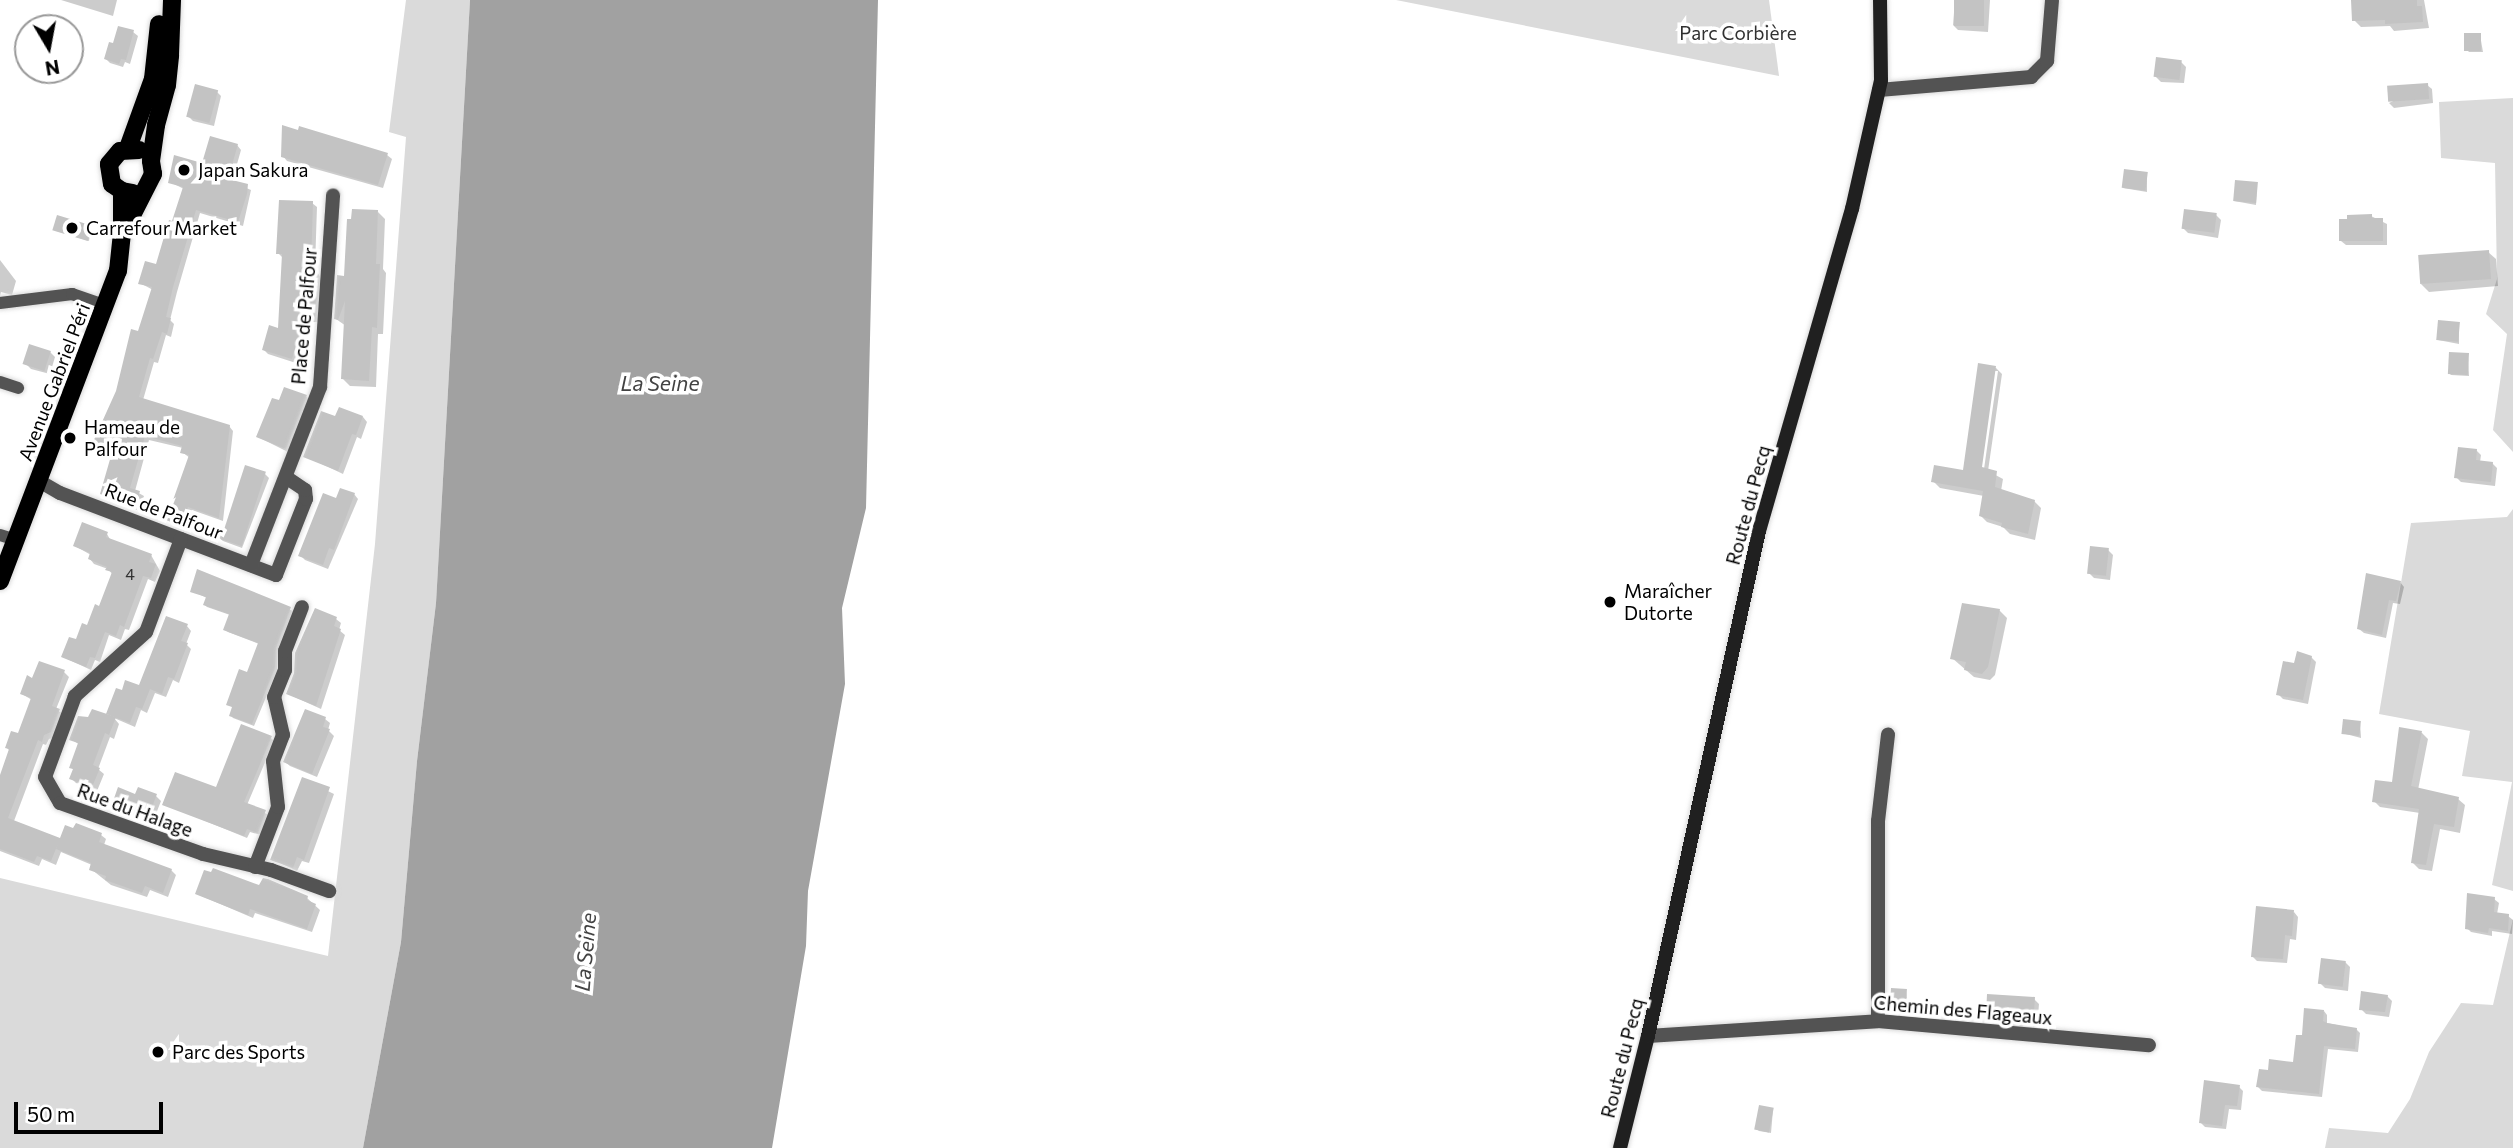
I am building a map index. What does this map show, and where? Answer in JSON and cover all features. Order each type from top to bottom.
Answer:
[{"type":"main road","name":"Avenue Gabriel Péri","points":[[0,581],[8,537],[39,481],[118,271],[122,235],[122,191],[112,184],[109,164],[116,154],[128,148],[153,79],[159,44],[160,0]]},
{"type":"main road","name":"Avenue Gabriel Péri","points":[[122,235],[153,174],[151,161],[156,125],[167,85],[172,0]]},
{"type":"main road","name":"Route du Pecq","points":[[1620,1148],[1648,1036],[1759,531],[1852,209],[1880,85],[1880,0]]},
{"type":"main road","points":[[128,148],[141,150],[151,161]]},
{"type":"main road","points":[[122,191],[143,190]]},
{"type":"street","points":[[1880,85],[2031,77],[2047,61],[2052,0]]},
{"type":"street","name":"Place de Palfour","points":[[251,565],[320,387],[332,195]]},
{"type":"street","name":"Rue de Palfour","points":[[39,481],[60,493],[276,575],[306,499],[305,490],[286,477]]},
{"type":"street","name":"Rue du Halage","points":[[181,539],[146,632],[75,696],[46,778],[60,803],[203,854],[271,870],[330,891]]},
{"type":"street","points":[[255,867],[278,807],[273,761],[283,735],[274,697],[285,670],[285,651],[302,607]]},
{"type":"street","points":[[1878,1021],[1878,821],[1888,735]]},
{"type":"street","name":"Chemin des Flageaux","points":[[1648,1036],[1878,1021],[2149,1045]]},
{"type":"lane","points":[[0,303],[72,294],[106,306]]},
{"type":"lane","points":[[0,383],[19,388]]},
{"type":"green space","points":[[406,0],[470,0],[436,603],[417,761],[401,942],[363,1148],[0,1148],[0,878],[328,956],[375,544],[406,137],[389,132]]},
{"type":"green space","name":"Parc Corbière","points":[[1396,0],[1769,0],[1779,76]]},
{"type":"green space","points":[[2513,98],[2513,452],[2493,430],[2507,334],[2486,314],[2497,279],[2495,163],[2441,158],[2439,102]]},
{"type":"green space","points":[[2513,509],[2513,891],[2492,885],[2512,782],[2462,776],[2470,731],[2379,714],[2411,523],[2507,517]]},
{"type":"green space","points":[[2513,919],[2513,1148],[2325,1148],[2329,1128],[2388,1133],[2410,1099],[2429,1052],[2461,1003],[2493,1005]]},
{"type":"water","name":"La Seine","points":[[470,0],[878,0],[866,508],[842,608],[845,684],[808,891],[806,946],[772,1148],[363,1148],[401,942],[417,761],[436,603]]},
{"type":"building","points":[[1954,0],[1984,0],[1984,26],[1954,26]]},
{"type":"building","points":[[2351,0],[2417,0],[2417,6],[2422,6],[2423,22],[2385,24],[2385,20],[2352,21]]},
{"type":"building","points":[[118,26],[134,30],[126,60],[121,59],[119,64],[104,59]]},
{"type":"building","points":[[2464,33],[2481,33],[2481,51],[2464,51]]},
{"type":"building","points":[[2156,57],[2182,60],[2179,80],[2154,77]]},
{"type":"building","points":[[2428,83],[2429,99],[2388,102],[2387,86]]},
{"type":"building","points":[[195,84],[218,90],[209,123],[186,117]]},
{"type":"building","points":[[282,125],[298,130],[299,126],[388,153],[378,185],[281,157]]},
{"type":"building","points":[[210,136],[238,144],[228,179],[248,184],[247,194],[238,222],[196,210],[173,287],[166,317],[171,318],[167,334],[162,332],[153,359],[150,358],[139,397],[230,425],[219,518],[188,507],[181,526],[166,520],[189,455],[180,453],[182,446],[145,436],[130,488],[140,491],[135,508],[100,494],[113,449],[93,442],[116,391],[131,329],[138,331],[152,287],[138,284],[145,261],[156,264],[169,220],[172,221],[183,187],[168,183],[174,155],[202,163]]},
{"type":"building","points":[[2124,169],[2148,172],[2146,191],[2122,188]]},
{"type":"building","points":[[2235,180],[2258,182],[2256,203],[2233,201]]},
{"type":"building","points":[[279,200],[313,201],[311,265],[314,265],[314,274],[318,274],[315,319],[304,318],[292,359],[262,350],[269,325],[278,328],[282,254],[276,254]]},
{"type":"building","points":[[352,209],[378,210],[376,264],[380,264],[377,328],[372,327],[369,381],[341,379],[345,301],[338,320],[334,319],[337,275],[344,276],[347,219],[351,219]]},
{"type":"building","points":[[2184,209],[2217,213],[2214,233],[2182,229]]},
{"type":"building","points":[[2372,214],[2372,218],[2383,218],[2383,241],[2339,241],[2339,219],[2347,219],[2347,215]]},
{"type":"building","name":"Carrefour Market","points":[[57,215],[92,226],[88,241],[52,230]]},
{"type":"building","points":[[2489,250],[2491,279],[2420,284],[2418,255]]},
{"type":"building","points":[[2438,320],[2460,322],[2458,342],[2436,340]]},
{"type":"building","points":[[29,344],[51,351],[44,371],[23,364]]},
{"type":"building","points":[[2449,352],[2469,353],[2468,375],[2448,374]]},
{"type":"building","points":[[1978,363],[1996,366],[1982,467],[1997,471],[1995,487],[2035,500],[2028,534],[2001,527],[2002,523],[1979,516],[1983,491],[1931,482],[1934,465],[1963,470]]},
{"type":"building","points":[[284,387],[307,395],[286,449],[256,437],[272,398],[279,400]]},
{"type":"building","points":[[339,407],[363,416],[356,435],[352,434],[338,471],[303,457],[321,411],[335,416]]},
{"type":"building","points":[[2458,447],[2477,449],[2476,460],[2493,462],[2491,482],[2454,478]]},
{"type":"building","points":[[245,465],[266,472],[242,546],[221,539]]},
{"type":"building","points":[[340,488],[355,493],[334,550],[329,548],[323,565],[298,556],[323,493],[336,498]]},
{"type":"building","points":[[82,522],[108,532],[106,537],[152,554],[149,562],[156,564],[151,578],[143,576],[124,627],[120,625],[116,636],[105,632],[95,658],[90,657],[86,667],[61,657],[69,637],[76,639],[82,623],[87,625],[95,604],[99,606],[112,572],[88,559],[90,553],[73,546]]},
{"type":"building","points":[[2090,546],[2109,548],[2106,576],[2087,574]]},
{"type":"building","points":[[197,569],[291,607],[276,648],[275,668],[252,724],[229,716],[232,707],[226,705],[239,669],[247,672],[258,643],[223,630],[229,614],[203,605],[206,597],[190,592]]},
{"type":"building","points":[[2366,573],[2401,581],[2396,601],[2389,600],[2382,635],[2357,629]]},
{"type":"building","points":[[1962,603],[2000,609],[1988,667],[1982,674],[1964,670],[1966,662],[1950,659]]},
{"type":"building","points":[[315,608],[337,617],[334,626],[341,629],[316,706],[286,694],[294,673],[295,653]]},
{"type":"building","points":[[166,616],[188,624],[181,641],[188,643],[174,679],[168,677],[162,694],[150,689],[142,709],[136,707],[130,723],[106,714],[116,688],[122,690],[125,680],[139,685]]},
{"type":"building","points":[[2297,651],[2312,656],[2303,700],[2276,695],[2283,661],[2294,663]]},
{"type":"building","points":[[39,661],[65,670],[52,706],[60,709],[51,732],[44,735],[42,742],[38,740],[8,818],[60,838],[65,825],[73,828],[76,823],[102,833],[99,842],[172,869],[163,893],[145,886],[142,893],[105,880],[106,876],[89,870],[91,863],[56,849],[59,841],[51,861],[37,856],[34,862],[0,849],[0,775],[9,749],[5,748],[11,731],[18,733],[31,698],[20,694],[27,675],[32,678]]},
{"type":"building","points":[[92,709],[116,717],[109,735],[105,733],[93,765],[100,768],[92,787],[69,779],[73,769],[69,768],[78,743],[69,740],[78,716],[88,717]]},
{"type":"building","points":[[305,709],[326,717],[323,727],[330,729],[312,774],[283,762]]},
{"type":"building","points":[[2343,719],[2361,721],[2359,736],[2341,734]]},
{"type":"building","points":[[241,724],[272,736],[244,802],[266,810],[258,833],[247,829],[244,836],[162,805],[175,772],[216,787]]},
{"type":"building","points":[[2399,727],[2422,731],[2411,786],[2459,797],[2454,827],[2434,824],[2426,865],[2411,863],[2419,809],[2372,802],[2375,780],[2392,782]]},
{"type":"building","points":[[302,777],[330,787],[304,860],[297,857],[293,868],[270,860]]},
{"type":"building","points":[[118,787],[135,794],[138,787],[157,794],[149,815],[136,810],[134,815],[111,807]]},
{"type":"building","points":[[213,868],[259,885],[263,878],[268,879],[308,896],[307,900],[316,904],[307,929],[250,909],[248,915],[195,894],[204,870],[211,872]]},
{"type":"building","points":[[2467,893],[2495,897],[2494,912],[2509,914],[2508,931],[2489,928],[2488,933],[2465,929]]},
{"type":"building","points":[[2256,906],[2294,910],[2292,936],[2285,935],[2283,959],[2251,957]]},
{"type":"building","points":[[2321,958],[2346,961],[2343,987],[2318,984]]},
{"type":"building","points":[[1891,988],[1907,989],[1906,1007],[1890,1006]]},
{"type":"building","points":[[2361,991],[2388,995],[2385,1012],[2359,1010]]},
{"type":"building","points":[[1987,994],[2035,997],[2033,1025],[2006,1023],[2007,1018],[1986,1016]]},
{"type":"building","points":[[2304,1008],[2324,1010],[2323,1021],[2327,1023],[2357,1028],[2355,1049],[2324,1046],[2319,1094],[2256,1087],[2259,1069],[2268,1070],[2269,1059],[2293,1062],[2296,1035],[2302,1035]]},
{"type":"building","points":[[2204,1080],[2240,1085],[2237,1106],[2225,1105],[2222,1126],[2199,1123]]},
{"type":"building","points":[[1759,1105],[1774,1108],[1769,1132],[1754,1130]]},
{"type":"place","name":"Japan Sakura","points":[[184,170]]},
{"type":"place","name":"Carrefour Market","points":[[72,228]]},
{"type":"place","name":"Hameau de Palfour","points":[[70,438]]},
{"type":"place","name":"Maraîcher Dutorte","points":[[1610,602]]},
{"type":"place","name":"Parc des Sports","points":[[158,1052]]}]
